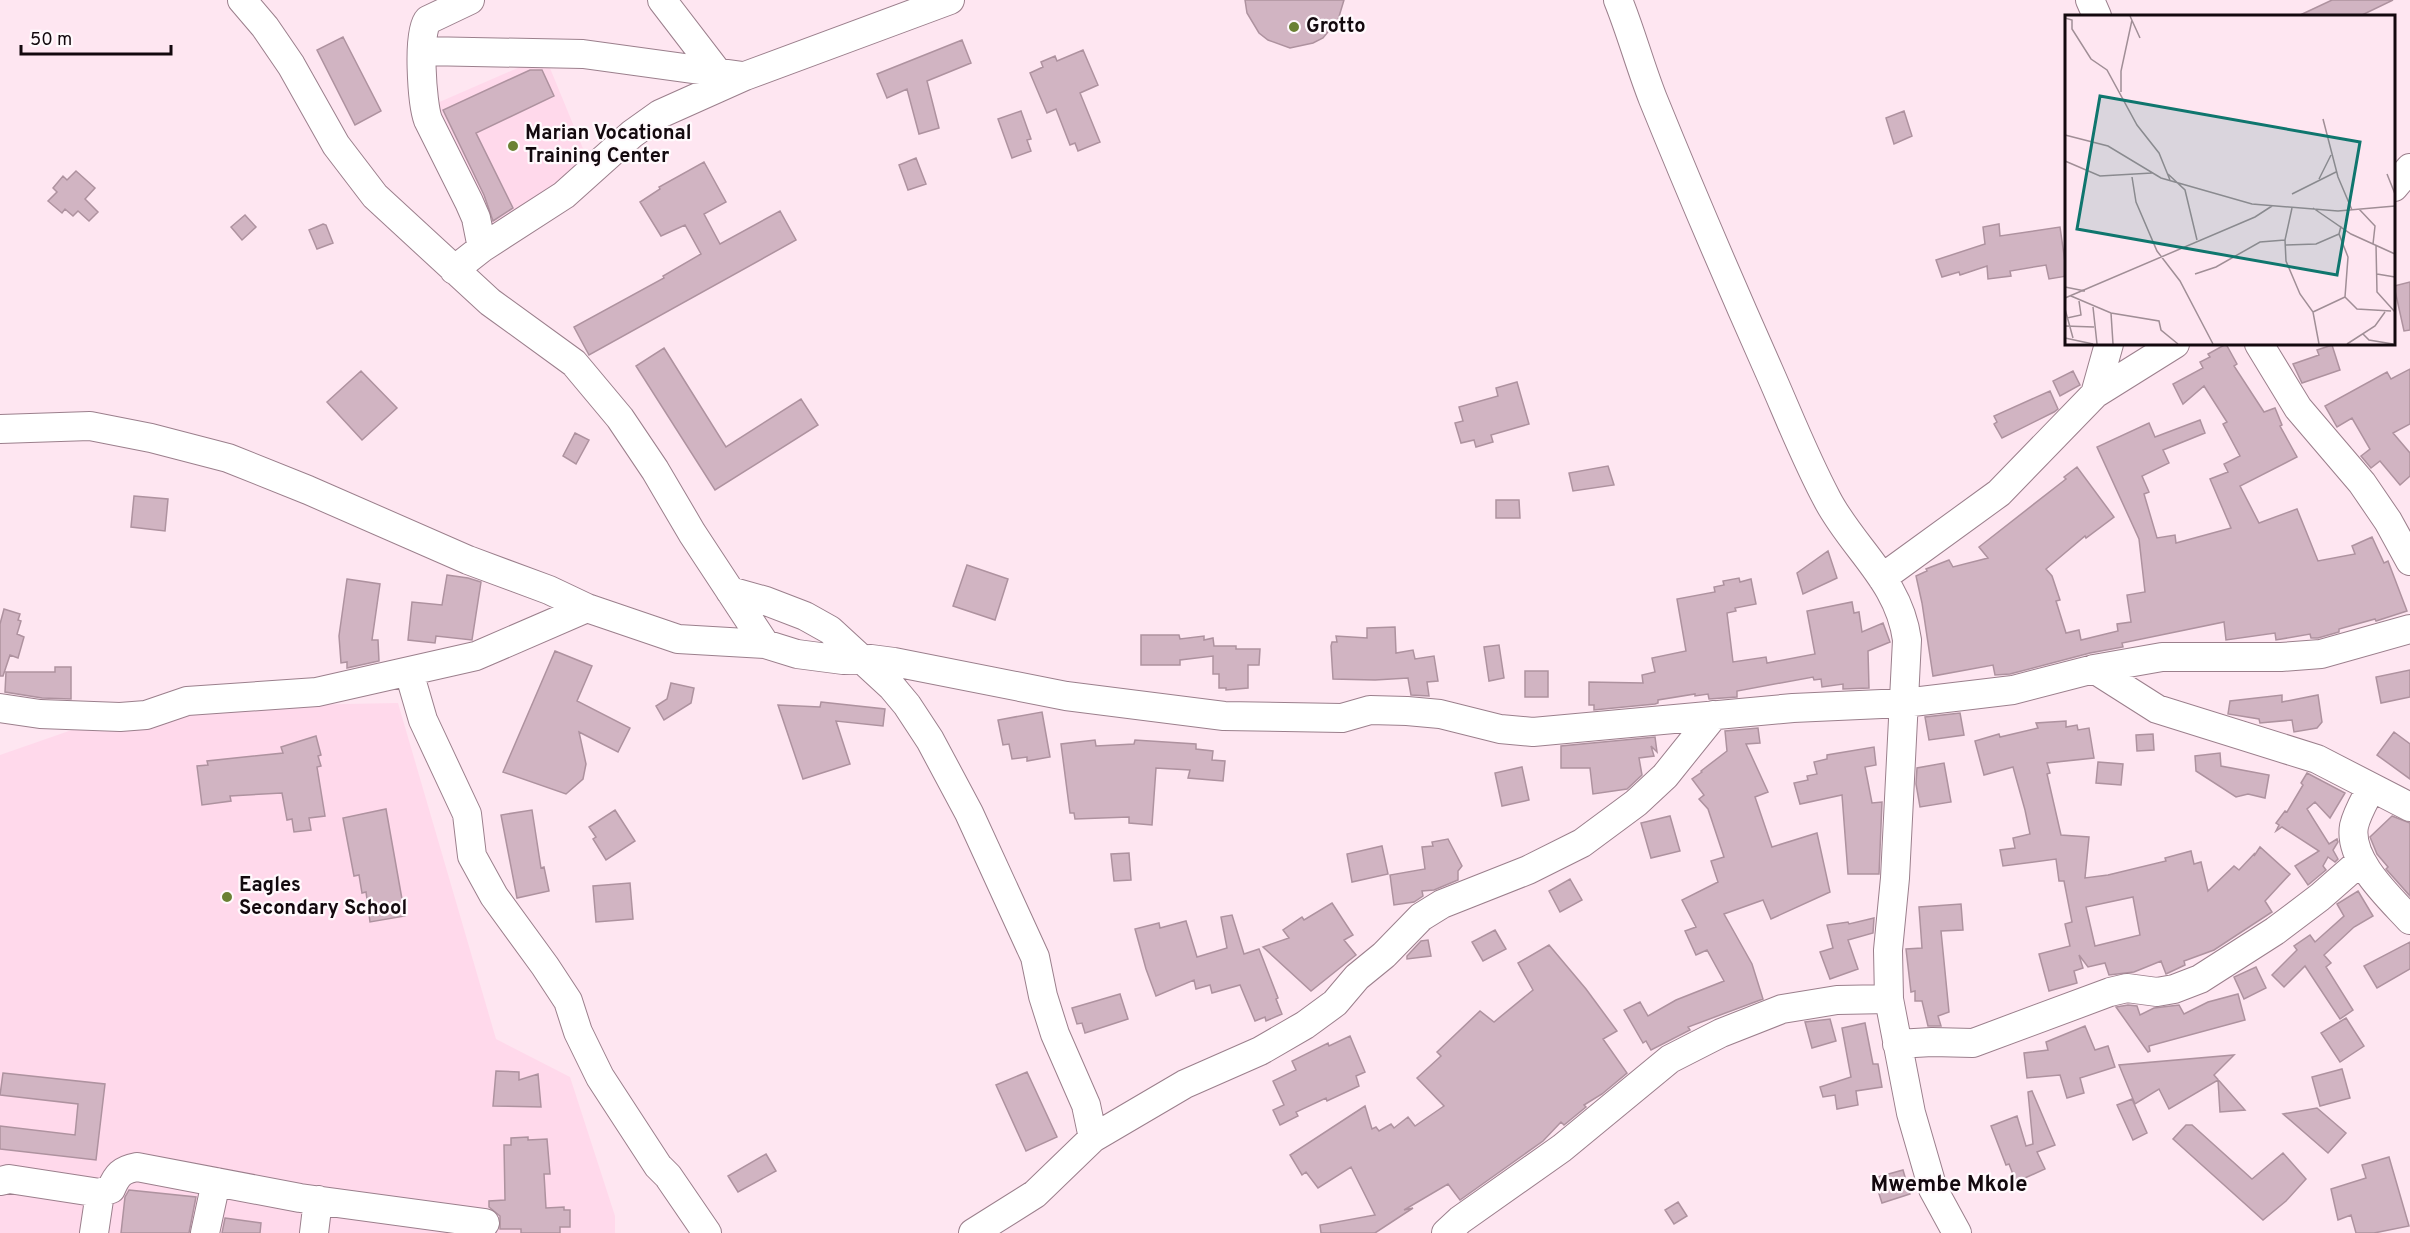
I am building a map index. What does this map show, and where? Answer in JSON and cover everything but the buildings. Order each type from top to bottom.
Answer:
[{"type":"street","points":[[242,0],[265,27],[291,65],[336,145],[375,196],[490,302],[574,363],[620,418],[650,461],[765,644]]},
{"type":"street","points":[[470,0],[427,21],[423,28],[425,112],[476,218],[482,248]]},
{"type":"street","points":[[662,0],[731,75]]},
{"type":"street","points":[[454,270],[482,248],[564,195],[650,120],[731,75],[950,0]]},
{"type":"street","points":[[1618,0],[1668,135],[1795,430],[1828,501],[1882,578],[1899,606],[1905,623],[1907,640],[1895,878],[1888,950],[1889,999],[1911,1113],[1933,1189],[1957,1233]]},
{"type":"street","points":[[2090,0],[2097,15]]},
{"type":"street","points":[[423,51],[583,54],[731,75]]},
{"type":"street","points":[[2395,187],[2410,168]]},
{"type":"street","points":[[2095,394],[2109,345]]},
{"type":"street","points":[[1882,578],[1999,493],[2095,394],[2173,345]]},
{"type":"street","points":[[2260,345],[2298,408],[2362,483],[2388,521],[2410,561]]},
{"type":"street","points":[[0,429],[90,426],[151,438],[228,458],[308,490],[468,560],[549,590],[587,608],[678,639],[765,644],[797,654],[894,663],[1066,696],[1224,716],[1342,718],[1370,710],[1407,711],[1440,714],[1500,729],[1533,732],[1793,708],[1904,703],[2013,690],[2094,669],[2162,657],[2281,657],[2321,654],[2410,629]]},
{"type":"street","points":[[730,591],[766,600],[805,616],[830,630],[863,659],[913,713],[930,740],[979,833],[1035,957],[1043,996],[1055,1034],[1086,1106],[1093,1138]]},
{"type":"street","points":[[0,708],[18,712],[80,716],[134,716],[146,715],[187,701],[317,692],[476,656],[587,608]]},
{"type":"street","points":[[2094,669],[2157,709],[2317,759],[2410,807]]},
{"type":"street","points":[[409,672],[423,720],[467,814],[472,856],[494,896],[568,1001],[578,1032],[600,1077],[658,1166],[668,1176],[707,1233]]},
{"type":"street","points":[[973,1233],[1035,1194],[1093,1138],[1185,1084],[1260,1051],[1305,1025],[1335,1004],[1357,977],[1384,955],[1421,916],[1442,904],[1528,870],[1582,843],[1636,804],[1665,777],[1714,715]]},
{"type":"street","points":[[2371,788],[2354,828],[2356,849],[2361,861],[2410,920]]},
{"type":"street","points":[[1897,1044],[1973,1043],[2110,992],[2127,988],[2157,992],[2174,989],[2200,979],[2275,931],[2320,897],[2361,861]]},
{"type":"street","points":[[1446,1233],[1460,1220],[1563,1148],[1670,1059],[1720,1034],[1782,1009],[1838,1000],[1889,999]]},
{"type":"street","points":[[0,1181],[9,1179],[100,1194],[111,1189],[123,1169],[137,1167],[318,1200],[485,1223]]},
{"type":"street","points":[[205,1233],[216,1182]]},
{"type":"street","points":[[94,1233],[100,1194]]},
{"type":"street","points":[[314,1233],[318,1200]]},
{"type":"shaded area","name":"Marian Vocational Training Center","points":[[545,56],[598,185],[486,238],[428,107]]},
{"type":"shaded area","name":"Eagles Secondary School","points":[[398,703],[496,1039],[570,1077],[615,1216],[615,1233],[0,1233],[0,755],[135,708]]},
{"type":"place","name":"Grotto","points":[[1294,27]]},
{"type":"place","name":"Marian Vocational Training Center","points":[[513,146]]},
{"type":"place","name":"Eagles Secondary School","points":[[227,897]]},
{"type":"district","name":"Mwembe Mkole","points":[[1949,1185]]}]
